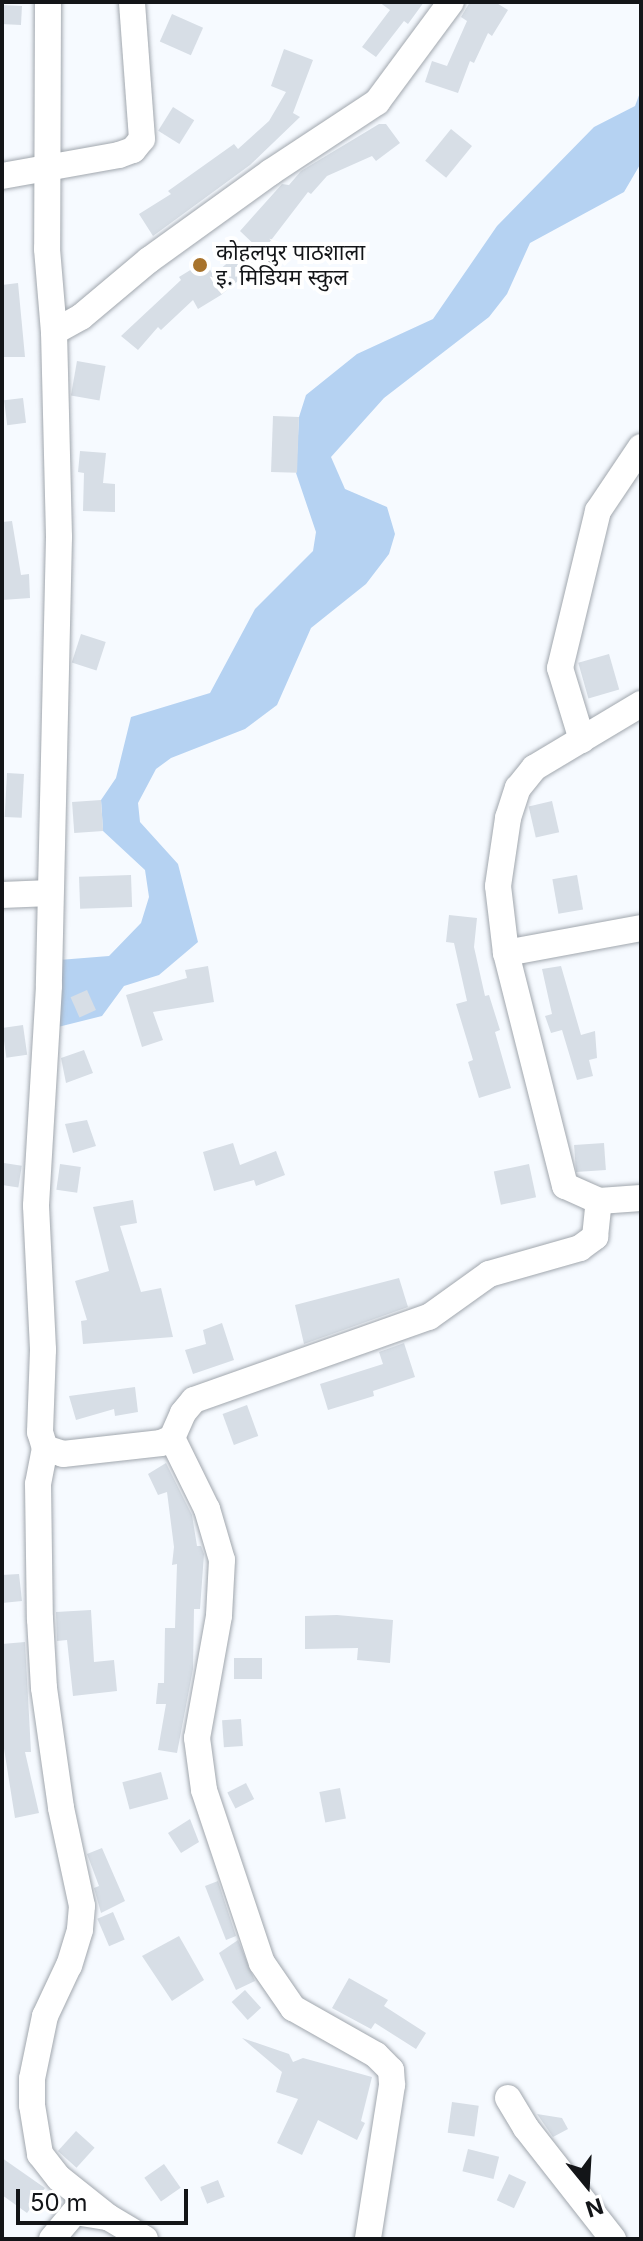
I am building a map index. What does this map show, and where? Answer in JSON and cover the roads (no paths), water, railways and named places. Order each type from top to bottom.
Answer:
[{"type":"street","points":[[48,2],[45,137],[49,170],[47,249],[54,332],[59,537],[50,893],[36,1206],[43,1350],[40,1432],[45,1448],[38,1484],[44,1688],[61,1808],[82,1906],[80,1930],[69,1965],[45,2016],[32,2079],[32,2105],[40,2154],[59,2178],[108,2217],[145,2239]]},
{"type":"street","points":[[2,176],[119,155],[133,150],[142,139],[132,2]]},
{"type":"street","points":[[54,332],[81,317],[149,260],[271,172],[377,102],[451,2]]},
{"type":"street","points":[[582,740],[560,668],[598,511],[641,447]]},
{"type":"street","points":[[641,704],[534,768],[518,788],[508,818],[498,886],[506,953],[565,1186],[599,1201],[641,1198]]},
{"type":"street","points":[[2,895],[50,893]]},
{"type":"street","points":[[506,953],[641,928]]},
{"type":"street","points":[[368,2239],[392,2085],[391,2070],[376,2055],[293,2008],[262,1963],[204,1790],[197,1738],[219,1616],[222,1560],[207,1509],[172,1438],[183,1413],[194,1400],[429,1317],[448,1306],[470,1284],[489,1274],[580,1248],[595,1237],[599,1201]]},
{"type":"street","points":[[45,1448],[63,1454],[134,1447],[172,1438]]},
{"type":"street","points":[[508,2098],[526,2128],[613,2239]]},
{"type":"street","points":[[52,2239],[75,2212],[108,2217]]},
{"type":"place","name":"कोहलपुर पाठशाला इ. मिडियम स्कुल","points":[[200,265]]}]
